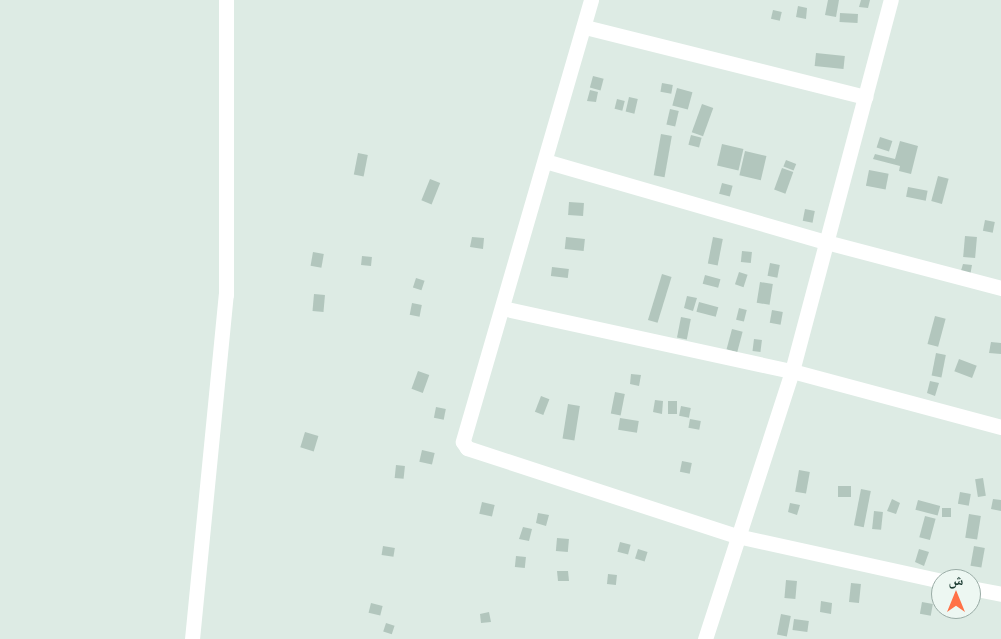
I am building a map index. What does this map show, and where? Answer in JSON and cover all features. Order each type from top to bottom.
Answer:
[{"type":"street","points":[[192,639],[226,295],[226,0]]},
{"type":"street","points":[[591,0],[546,161],[464,434],[467,448],[737,536],[931,579]]},
{"type":"street","points":[[705,639],[792,371],[891,0]]},
{"type":"street","points":[[585,27],[865,97]]},
{"type":"street","points":[[546,161],[826,242],[1001,288]]},
{"type":"street","points":[[502,308],[792,371],[1001,427]]},
{"type":"street","points":[[981,590],[1001,594]]},
{"type":"building","points":[[828,0],[839,0],[836,17],[825,15]]},
{"type":"building","points":[[861,0],[870,0],[868,8],[859,7]]},
{"type":"building","points":[[798,6],[807,8],[806,19],[796,17]]},
{"type":"building","points":[[773,10],[782,12],[780,21],[771,19]]},
{"type":"building","points":[[840,13],[858,14],[858,23],[840,22]]},
{"type":"building","points":[[816,53],[845,56],[843,69],[815,66]]},
{"type":"building","points":[[593,76],[604,79],[601,90],[590,88]]},
{"type":"building","points":[[662,83],[673,85],[671,94],[660,92]]},
{"type":"building","points":[[677,88],[692,92],[688,110],[672,105]]},
{"type":"building","points":[[590,90],[598,92],[596,102],[587,101]]},
{"type":"building","points":[[629,97],[638,99],[634,114],[626,112]]},
{"type":"building","points":[[617,99],[625,101],[622,111],[615,109]]},
{"type":"building","points":[[702,104],[713,108],[703,136],[692,132]]},
{"type":"building","points":[[670,109],[679,111],[675,127],[666,125]]},
{"type":"building","points":[[661,134],[672,136],[665,177],[654,175]]},
{"type":"building","points":[[691,135],[702,138],[699,148],[688,145]]},
{"type":"building","points":[[880,137],[892,141],[889,151],[877,147]]},
{"type":"building","points":[[900,141],[918,146],[911,174],[899,171],[900,166],[873,159],[875,154],[895,159]]},
{"type":"building","points":[[722,144],[743,149],[738,170],[717,165]]},
{"type":"building","points":[[745,151],[766,156],[761,180],[739,175]]},
{"type":"building","points":[[358,153],[368,155],[364,177],[354,175]]},
{"type":"building","points":[[786,160],[796,164],[794,171],[783,166]]},
{"type":"building","points":[[782,168],[793,172],[785,194],[774,190]]},
{"type":"building","points":[[869,170],[889,174],[886,190],[866,186]]},
{"type":"building","points":[[938,176],[949,179],[942,204],[931,201]]},
{"type":"building","points":[[430,179],[440,183],[432,204],[421,200]]},
{"type":"building","points":[[722,183],[733,186],[730,196],[719,194]]},
{"type":"building","points":[[908,187],[928,191],[926,201],[906,197]]},
{"type":"building","points":[[569,202],[584,203],[583,216],[568,215]]},
{"type":"building","points":[[805,209],[815,211],[813,223],[803,221]]},
{"type":"building","points":[[985,220],[995,222],[993,233],[983,231]]},
{"type":"building","points":[[965,236],[977,237],[975,258],[963,257]]},
{"type":"building","points":[[472,237],[484,238],[483,249],[470,247]]},
{"type":"building","points":[[566,237],[585,239],[584,251],[565,249]]},
{"type":"building","points":[[713,237],[723,239],[718,265],[708,264]]},
{"type":"building","points":[[742,251],[752,252],[751,263],[741,262]]},
{"type":"building","points":[[313,252],[324,254],[321,268],[311,266]]},
{"type":"building","points":[[362,256],[372,257],[371,266],[361,265]]},
{"type":"building","points":[[770,263],[780,265],[777,278],[768,276]]},
{"type":"building","points":[[963,264],[972,265],[970,276],[960,274]]},
{"type":"building","points":[[552,267],[569,269],[568,278],[551,276]]},
{"type":"building","points":[[739,272],[748,275],[744,287],[735,284]]},
{"type":"building","points":[[662,274],[672,277],[658,323],[648,320]]},
{"type":"building","points":[[705,275],[720,279],[718,288],[703,284]]},
{"type":"building","points":[[416,278],[425,281],[421,290],[413,288]]},
{"type":"building","points":[[760,282],[773,284],[770,305],[757,303]]},
{"type":"building","points":[[314,294],[325,295],[323,312],[313,311]]},
{"type":"building","points":[[687,296],[697,298],[693,311],[684,308]]},
{"type":"building","points":[[699,302],[718,307],[716,317],[696,312]]},
{"type":"building","points":[[412,303],[422,305],[420,317],[410,315]]},
{"type":"building","points":[[739,308],[747,310],[744,322],[736,320]]},
{"type":"building","points":[[772,310],[783,312],[781,325],[770,323]]},
{"type":"building","points":[[935,316],[946,319],[938,347],[927,344]]},
{"type":"building","points":[[681,317],[691,319],[687,340],[677,338]]},
{"type":"building","points":[[732,329],[743,332],[737,352],[727,349]]},
{"type":"building","points":[[754,339],[762,340],[760,352],[753,351]]},
{"type":"building","points":[[991,342],[1001,343],[1001,354],[989,353]]},
{"type":"building","points":[[936,353],[946,355],[941,377],[932,376]]},
{"type":"building","points":[[959,359],[977,366],[972,378],[954,371]]},
{"type":"building","points":[[418,371],[429,375],[423,393],[412,389]]},
{"type":"building","points":[[631,374],[641,375],[639,386],[630,384]]},
{"type":"building","points":[[930,381],[939,383],[935,396],[927,393]]},
{"type":"building","points":[[615,392],[625,394],[621,416],[611,414]]},
{"type":"building","points":[[541,396],[549,399],[543,415],[535,412]]},
{"type":"building","points":[[655,400],[663,401],[662,414],[653,412]]},
{"type":"building","points":[[668,401],[677,401],[677,414],[668,414]]},
{"type":"building","points":[[568,404],[580,406],[574,440],[563,439]]},
{"type":"building","points":[[681,406],[691,408],[689,418],[679,416]]},
{"type":"building","points":[[436,407],[446,409],[444,420],[434,418]]},
{"type":"building","points":[[620,418],[639,421],[637,433],[618,430]]},
{"type":"building","points":[[690,419],[701,421],[699,430],[688,428]]},
{"type":"building","points":[[305,432],[318,436],[314,451],[300,447]]},
{"type":"building","points":[[422,450],[435,453],[432,465],[419,462]]},
{"type":"building","points":[[682,461],[692,463],[690,474],[680,472]]},
{"type":"building","points":[[396,465],[405,466],[404,479],[395,478]]},
{"type":"building","points":[[799,470],[810,472],[806,494],[795,492]]},
{"type":"building","points":[[983,478],[986,496],[978,497],[975,479]]},
{"type":"building","points":[[838,486],[851,486],[851,497],[838,497]]},
{"type":"building","points":[[861,489],[871,491],[864,527],[854,525]]},
{"type":"building","points":[[960,492],[971,494],[969,506],[958,504]]},
{"type":"building","points":[[892,499],[900,503],[896,514],[887,511]]},
{"type":"building","points":[[993,499],[1001,500],[1001,511],[991,509]]},
{"type":"building","points":[[918,500],[940,506],[938,516],[915,510]]},
{"type":"building","points":[[482,502],[495,505],[492,517],[479,514]]},
{"type":"building","points":[[790,503],[800,505],[797,515],[788,512]]},
{"type":"building","points":[[942,508],[951,508],[951,517],[942,517]]},
{"type":"building","points":[[874,511],[883,512],[881,530],[872,529]]},
{"type":"building","points":[[538,513],[549,515],[546,526],[536,523]]},
{"type":"building","points":[[969,514],[981,516],[977,540],[965,538]]},
{"type":"building","points":[[925,516],[936,519],[930,540],[919,537]]},
{"type":"building","points":[[523,527],[532,529],[529,541],[519,539]]},
{"type":"building","points":[[557,538],[569,539],[568,552],[556,551]]},
{"type":"building","points":[[620,542],[631,545],[628,555],[617,552]]},
{"type":"building","points":[[383,546],[395,548],[393,557],[382,555]]},
{"type":"building","points":[[974,546],[985,548],[981,568],[971,566]]},
{"type":"building","points":[[638,549],[648,552],[645,561],[635,559]]},
{"type":"building","points":[[919,549],[929,552],[924,566],[915,562]]},
{"type":"building","points":[[516,556],[526,557],[525,568],[515,567]]},
{"type":"building","points":[[557,571],[568,571],[569,581],[558,581]]},
{"type":"building","points":[[608,574],[617,575],[616,585],[607,584]]},
{"type":"building","points":[[786,580],[797,581],[795,599],[784,598]]},
{"type":"building","points":[[851,583],[861,584],[859,603],[849,602]]},
{"type":"building","points":[[821,601],[832,603],[831,614],[820,612]]},
{"type":"building","points":[[922,602],[931,604],[931,616],[920,614]]},
{"type":"building","points":[[371,603],[383,606],[380,616],[369,613]]},
{"type":"building","points":[[489,612],[491,622],[481,623],[480,614]]},
{"type":"building","points":[[781,614],[791,616],[787,637],[777,635]]},
{"type":"building","points":[[794,619],[809,621],[807,632],[792,630]]},
{"type":"building","points":[[386,623],[395,626],[392,634],[383,632]]}]
